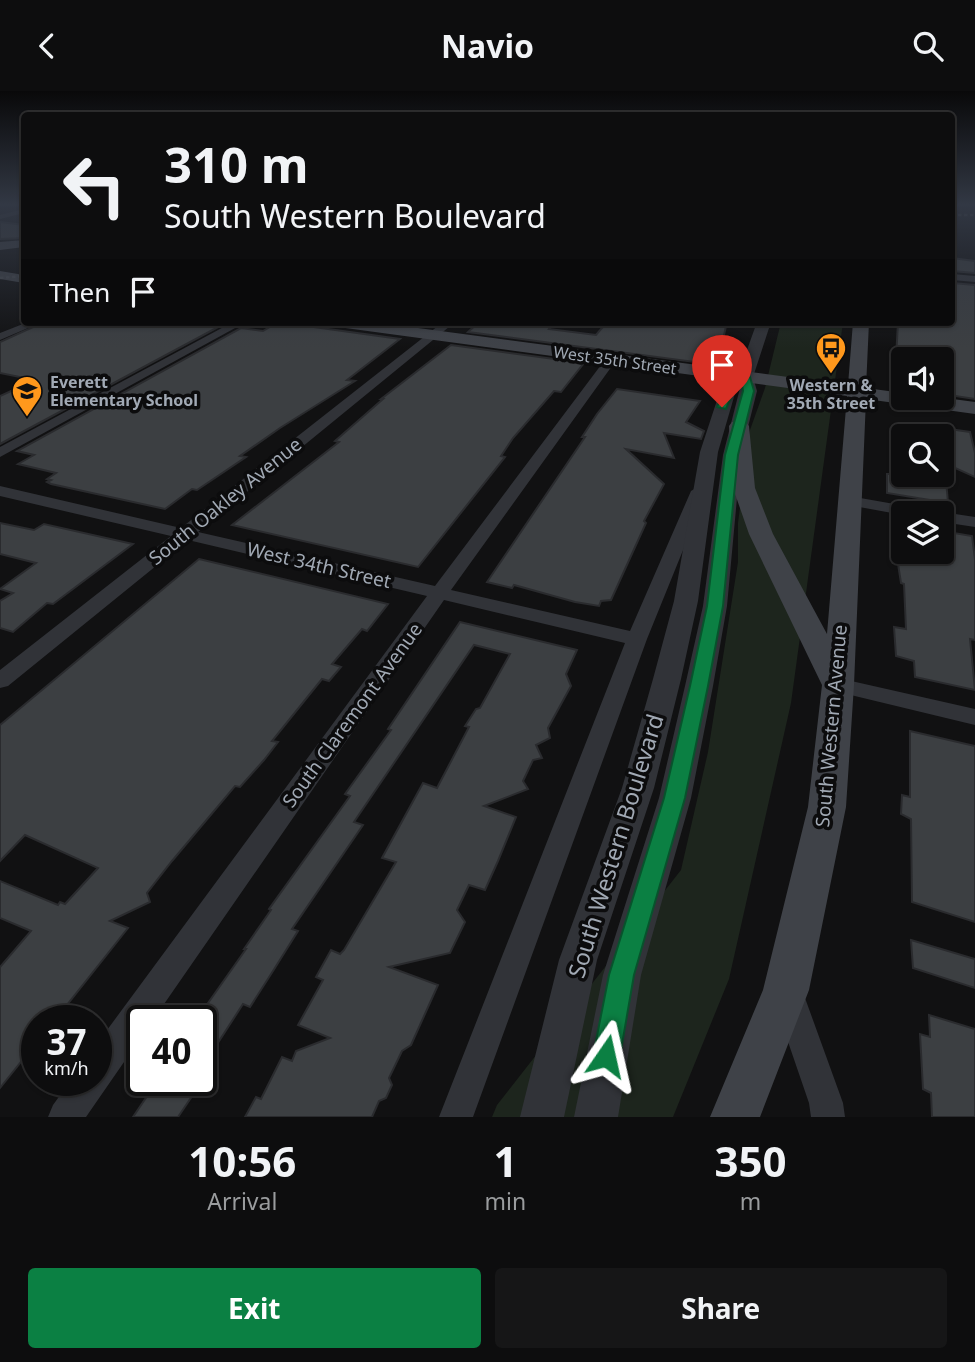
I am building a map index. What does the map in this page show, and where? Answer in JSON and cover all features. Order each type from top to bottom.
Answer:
[{"type":"main road","points":[[0,275],[21,278]]},
{"type":"main road","name":"West 35th Street","points":[[367,326],[975,408]]},
{"type":"main road","name":"South Western Avenue","points":[[735,1117],[786,990],[827,807],[838,685],[861,326]]},
{"type":"main road","points":[[738,426],[744,488],[761,534],[838,685]]},
{"type":"street","points":[[955,277],[975,279]]},
{"type":"street","points":[[0,337],[27,326]]},
{"type":"street","points":[[0,453],[234,326]]},
{"type":"street","name":"South Oakley Avenue","points":[[0,681],[445,326]]},
{"type":"street","name":"South Western Boulevard","points":[[596,1117],[622,975],[675,798],[699,686],[715,606],[732,455],[749,391],[745,377],[763,326]]},
{"type":"street","name":"South Claremont Avenue","points":[[112,1051],[439,593],[611,359]]},
{"type":"street","name":"South Western Boulevard","points":[[542,1117],[578,960],[638,788],[667,678],[686,601],[709,452],[729,388],[745,377]]},
{"type":"street","points":[[456,1117],[637,639],[705,477]]},
{"type":"street","name":"West 34th Street","points":[[0,491],[637,639]]},
{"type":"street","points":[[849,501],[891,508]]},
{"type":"street","points":[[954,519],[975,522]]},
{"type":"street","points":[[838,685],[975,717]]},
{"type":"street","points":[[786,990],[826,1103],[828,1117]]},
{"type":"street","points":[[65,1117],[80,1096]]},
{"type":"shaded area","points":[[780,326],[842,326],[791,703],[729,979],[673,1117],[492,1117],[497,1105],[681,870],[708,752],[738,562],[738,523],[750,430],[765,388]]},
{"type":"building","points":[[955,258],[975,261],[975,273],[955,271]]},
{"type":"building","points":[[955,283],[975,285],[975,399],[954,396],[954,347],[897,347],[898,326],[955,326]]},
{"type":"building","points":[[35,326],[220,326],[0,444],[0,396],[35,380],[0,373],[0,342]]},
{"type":"building","points":[[271,326],[307,326],[400,339],[347,380],[355,381],[280,428],[240,456],[246,457],[197,490],[192,489],[165,509],[51,484],[47,482],[51,480],[47,479],[56,473],[18,464],[34,455],[17,451],[241,328],[263,331]]},
{"type":"building","points":[[475,326],[552,326],[549,329],[596,335],[604,326],[726,326],[717,365],[468,332]]},
{"type":"building","points":[[451,345],[584,363],[561,392],[554,391],[513,438],[501,456],[505,457],[418,567],[232,525],[339,442],[335,441],[381,399]]},
{"type":"building","points":[[617,389],[700,401],[686,422],[704,431],[701,439],[664,433],[674,458],[626,449],[664,484],[644,521],[646,523],[611,600],[601,601],[599,606],[514,585],[512,588],[487,582],[585,437],[582,437],[597,414]]},
{"type":"building","points":[[954,430],[970,432],[975,453],[975,477],[954,467]]},
{"type":"building","points":[[887,474],[891,474],[891,487],[947,487],[948,501],[936,501],[887,493]]},
{"type":"building","points":[[0,523],[34,530],[44,524],[133,544],[53,604],[47,603],[13,632],[0,628],[0,601],[13,593],[0,589],[36,563],[0,554]]},
{"type":"building","points":[[954,533],[972,536],[975,559],[975,640],[970,639],[975,690],[915,677],[914,661],[896,656],[894,627],[906,629],[904,584],[901,583],[898,564],[954,564]]},
{"type":"building","points":[[199,559],[388,604],[367,631],[362,629],[332,664],[341,667],[329,681],[322,679],[272,741],[278,742],[264,760],[240,787],[235,786],[172,861],[147,893],[150,902],[110,921],[128,928],[67,1005],[21,1005],[21,1062],[0,1088],[0,967],[31,931],[0,918],[0,881],[58,905],[60,902],[65,904],[98,868],[25,835],[0,861],[0,725]]},
{"type":"building","points":[[460,622],[577,650],[566,674],[571,686],[548,728],[550,738],[536,745],[542,758],[533,760],[523,781],[528,789],[484,806],[516,817],[485,890],[469,885],[457,910],[465,922],[450,953],[389,967],[438,985],[411,1045],[402,1051],[389,1078],[392,1085],[386,1098],[379,1101],[372,1117],[245,1117],[256,1097],[261,1099],[282,1057],[292,1061],[296,1051],[330,1038],[298,1025],[323,980],[316,977],[331,950],[340,954],[344,950],[396,862],[382,858],[423,783],[437,788],[469,727],[465,726],[476,709],[480,708],[510,654],[474,645],[354,822],[363,825],[292,929],[298,931],[250,1007],[243,1004],[217,1044],[217,1005],[207,1005],[246,949],[271,910],[269,909],[350,796],[345,794],[391,730],[388,729]]},
{"type":"building","points":[[910,731],[975,746],[975,922],[912,902],[911,819],[901,814],[902,795],[910,797]]},
{"type":"building","points":[[911,940],[975,959],[975,988],[913,968]]},
{"type":"building","points":[[929,1015],[975,1029],[975,1117],[932,1117],[931,1093],[923,1089],[920,1034],[930,1037]]},
{"type":"building","points":[[147,1096],[192,1096],[178,1117],[133,1117]]},
{"type":"railway","points":[[0,278],[21,276]]},
{"type":"place","name":"Western & 35th Street","points":[[831,375]]},
{"type":"place","name":"Everett Elementary School","points":[[27,418]]},
{"type":"route","points":[[606,1056],[622,975],[675,798],[699,686],[715,606],[732,455],[749,391],[745,377],[729,388],[722,407]]}]
